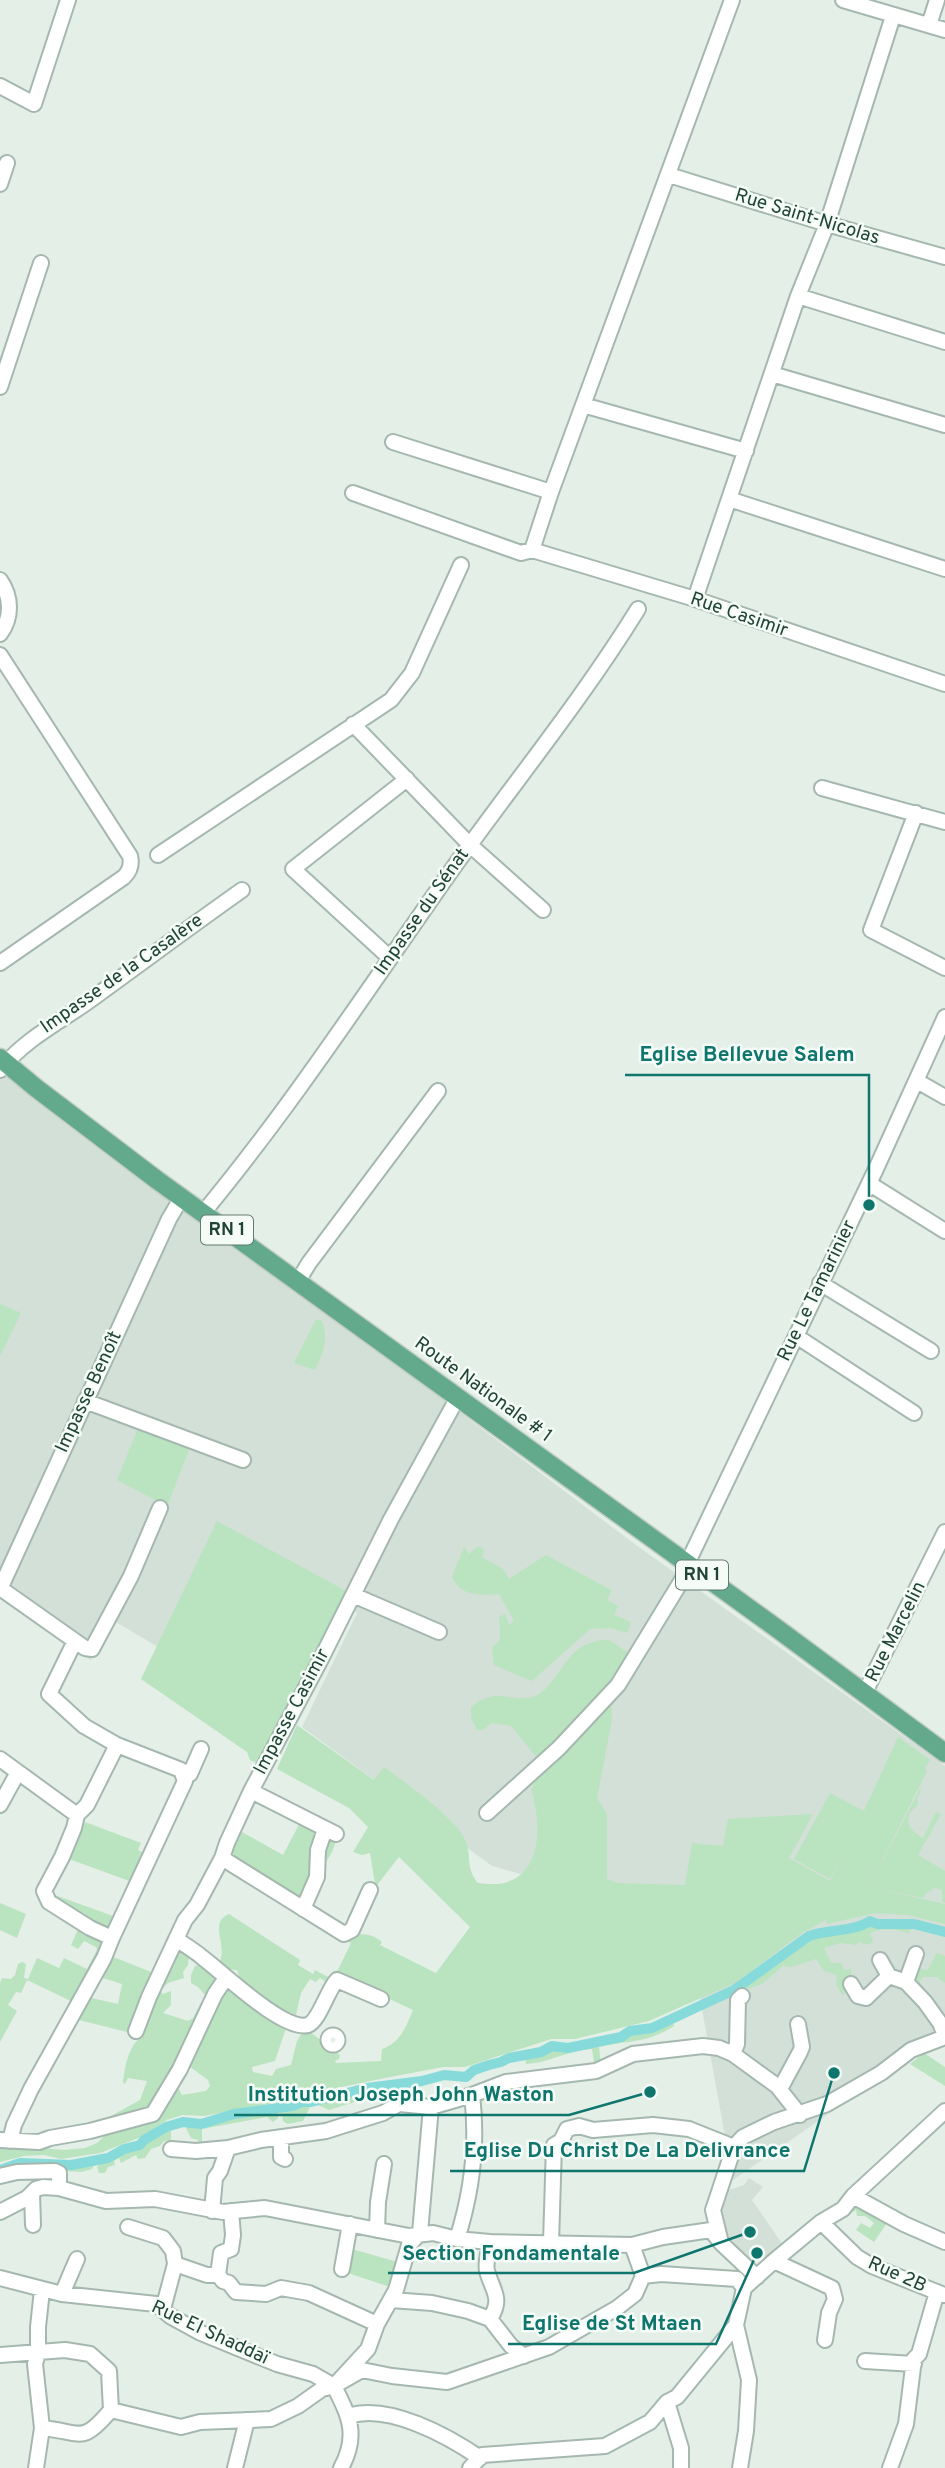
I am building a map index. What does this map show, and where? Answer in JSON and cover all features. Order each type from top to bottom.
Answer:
[{"type":"main road","name":"Route Nationale # 1","points":[[2,1063],[945,1753]]},
{"type":"street","points":[[0,86],[34,104],[68,0]]},
{"type":"street","points":[[532,550],[732,0]]},
{"type":"street","points":[[843,0],[945,30]]},
{"type":"street","points":[[929,25],[937,0]]},
{"type":"street","points":[[695,599],[799,296],[827,224],[893,16]]},
{"type":"street","points":[[0,184],[7,163]]},
{"type":"street","name":"Rue Saint-Nicolas","points":[[668,175],[945,257]]},
{"type":"street","points":[[0,387],[41,263]]},
{"type":"street","points":[[799,296],[945,341]]},
{"type":"street","points":[[772,374],[945,425]]},
{"type":"street","points":[[583,404],[746,451]]},
{"type":"street","points":[[393,442],[551,492]]},
{"type":"street","name":"Rue Casimir","points":[[353,492],[521,554],[532,550],[695,599],[945,684]]},
{"type":"street","points":[[729,499],[945,569]]},
{"type":"street","points":[[158,855],[391,700],[408,680],[461,565]]},
{"type":"street","points":[[0,580],[9,602],[8,617],[0,634]]},
{"type":"street","name":"Impasse du Sénat","points":[[204,1213],[245,1163],[612,650],[638,608]]},
{"type":"street","points":[[0,655],[130,856],[131,862],[124,877],[0,963]]},
{"type":"street","points":[[353,724],[470,845],[543,910]]},
{"type":"street","points":[[390,958],[294,871],[293,867],[407,779]]},
{"type":"street","points":[[822,788],[945,822]]},
{"type":"street","points":[[916,813],[871,930],[945,968]]},
{"type":"street","name":"Impasse de la Casalère","points":[[2,1063],[48,1026],[79,1008],[242,890]]},
{"type":"street","name":"Rue Le Tamarinier","points":[[487,1813],[559,1748],[618,1685],[685,1575],[687,1564],[870,1184],[945,1017]]},
{"type":"street","points":[[917,1082],[945,1097]]},
{"type":"street","points":[[298,1281],[438,1090]]},
{"type":"street","points":[[870,1184],[945,1231]]},
{"type":"street","name":"Impasse Benoît","points":[[0,1589],[164,1230],[182,1197]]},
{"type":"street","points":[[820,1283],[931,1351]]},
{"type":"street","points":[[796,1336],[914,1413]]},
{"type":"street","name":"Impasse Casimir","points":[[136,2031],[176,1939],[222,1858],[251,1791],[458,1397]]},
{"type":"street","points":[[85,1401],[243,1460]]},
{"type":"street","points":[[0,1589],[88,1650],[94,1647],[131,1576],[160,1508]]},
{"type":"street","name":"Rue Marcelin","points":[[864,1694],[945,1532]]},
{"type":"street","points":[[353,1595],[439,1632]]},
{"type":"street","points":[[75,1640],[49,1695],[84,1726],[117,1745],[181,1770],[185,1781],[104,1958],[5,2141],[39,2142],[90,2132],[153,2113],[180,2069],[215,1994],[226,1978]]},
{"type":"street","points":[[112,1938],[48,1902],[45,1887],[62,1857],[77,1815],[87,1805],[117,1745]]},
{"type":"street","points":[[185,1776],[190,1774],[201,1749]]},
{"type":"street","points":[[0,1759],[17,1774],[77,1815]]},
{"type":"street","points":[[0,1805],[17,1774]]},
{"type":"street","points":[[251,1791],[331,1831],[318,1850],[320,1860],[317,1877],[303,1909]]},
{"type":"street","points":[[222,1858],[342,1933],[348,1934],[352,1930],[370,1890]]},
{"type":"street","points":[[176,1939],[204,1958],[253,2000],[279,2017],[302,2025],[313,2021],[337,1980],[381,2000]]},
{"type":"street","points":[[906,1982],[916,1954]]},
{"type":"street","points":[[722,2244],[713,2210],[734,2147],[743,2137],[774,2122],[827,2104],[881,2073],[911,2050],[945,2036],[940,2023],[906,1982],[889,1976],[880,1960]]},
{"type":"street","points":[[851,1984],[858,1996],[866,1998],[889,1976]]},
{"type":"street","points":[[733,2054],[738,2036],[738,2000],[742,1996]]},
{"type":"street","points":[[308,2024],[328,2039]]},
{"type":"street","points":[[780,2089],[802,2047],[798,2024]]},
{"type":"street","points":[[171,2149],[196,2151],[228,2148],[261,2140],[327,2131],[383,2113],[400,2104],[431,2107],[506,2082],[596,2071],[633,2054],[703,2046],[719,2048],[733,2054],[780,2089],[800,2115]]},
{"type":"street","points":[[457,2239],[466,2211],[476,2137],[472,2095]]},
{"type":"street","points":[[334,2386],[368,2349],[377,2324],[391,2300],[409,2245],[420,2233],[431,2107]]},
{"type":"street","points":[[740,2468],[749,2380],[736,2325],[744,2288],[821,2222],[844,2209],[853,2196],[945,2111]]},
{"type":"street","points":[[551,2243],[554,2145],[561,2141],[567,2130],[579,2126],[593,2130],[653,2124],[689,2129],[734,2147]]},
{"type":"street","points":[[281,2138],[281,2157],[285,2159]]},
{"type":"street","points":[[212,2211],[215,2178],[228,2148]]},
{"type":"street","points":[[377,2230],[384,2164]]},
{"type":"street","points":[[0,2176],[17,2172],[55,2171],[59,2173],[59,2188]]},
{"type":"street","points":[[0,2212],[27,2199],[43,2187],[59,2188],[106,2201],[155,2199],[212,2211],[265,2208],[409,2236],[433,2233],[457,2239],[490,2242],[632,2245],[711,2230],[757,2277]]},
{"type":"street","points":[[32,2193],[33,2225]]},
{"type":"street","points":[[853,2196],[904,2224],[945,2242]]},
{"type":"street","points":[[231,2211],[233,2240],[231,2249],[220,2253],[218,2275],[236,2292],[266,2294],[281,2288],[309,2292],[377,2324]]},
{"type":"street","name":"Rue 2B","points":[[821,2222],[857,2257],[872,2266],[941,2293]]},
{"type":"street","points":[[342,2269],[350,2224]]},
{"type":"street","points":[[128,2227],[163,2238],[173,2251],[175,2264],[163,2309]]},
{"type":"street","points":[[490,2242],[486,2269],[496,2292],[497,2309],[490,2319]]},
{"type":"street","points":[[111,2410],[181,2427],[200,2422],[271,2419],[298,2406],[322,2389],[334,2386],[362,2370],[447,2382],[549,2347],[617,2308],[635,2294],[643,2276],[632,2245]]},
{"type":"street","points":[[62,2294],[77,2259]]},
{"type":"street","points":[[774,2261],[832,2288],[835,2295],[825,2340]]},
{"type":"street","points":[[175,2264],[207,2275],[218,2275]]},
{"type":"street","points":[[643,2276],[661,2274],[737,2279],[744,2288]]},
{"type":"street","name":"Rue El Shaddaï","points":[[0,2278],[62,2294],[156,2304],[170,2316],[201,2333],[277,2364],[313,2374],[334,2386]]},
{"type":"street","points":[[36,2468],[42,2428],[35,2364],[42,2290]]},
{"type":"street","points":[[890,2468],[908,2416],[909,2383],[914,2357],[919,2354],[941,2293]]},
{"type":"street","points":[[391,2300],[432,2303],[490,2319],[511,2346],[524,2356]]},
{"type":"street","points":[[349,2416],[366,2412],[418,2424],[452,2439],[477,2460],[605,2446],[650,2422],[667,2402],[677,2397],[736,2325]]},
{"type":"street","points":[[0,2354],[65,2350],[90,2354],[109,2371],[111,2410],[96,2428],[81,2435],[42,2428]]},
{"type":"street","points":[[864,2361],[914,2364]]},
{"type":"street","points":[[334,2386],[349,2416],[351,2436],[348,2456],[341,2468]]},
{"type":"street","points":[[667,2402],[681,2448],[681,2468]]},
{"type":"street","points":[[235,2468],[247,2420]]},
{"type":"shaded area","points":[[0,1066],[636,1545],[945,1766],[945,2039],[919,2051],[733,2180],[686,1921],[492,1866],[302,1727],[357,1613],[332,1593],[163,1650],[111,1619],[91,1660],[76,1652],[0,1594]]},
{"type":"shaded area","points":[[749,2178],[763,2187],[752,2200],[783,2245],[767,2257],[755,2260],[741,2256],[725,2237],[720,2206],[722,2192],[744,2185]]},
{"type":"green space","points":[[0,1304],[21,1313],[0,1356]]},
{"type":"green space","points":[[316,1319],[322,1321],[325,1340],[315,1370],[294,1363]]},
{"type":"green space","points":[[139,1426],[191,1445],[167,1506],[117,1480]]},
{"type":"green space","points":[[217,1521],[348,1592],[257,1763],[250,1760],[247,1752],[141,1679]]},
{"type":"green space","points":[[478,1546],[484,1550],[482,1557],[503,1569],[509,1579],[546,1555],[611,1590],[607,1600],[618,1606],[614,1615],[631,1622],[627,1633],[611,1628],[590,1629],[532,1681],[494,1665],[492,1649],[500,1639],[499,1617],[505,1614],[509,1625],[514,1621],[499,1594],[466,1591],[456,1584],[452,1577],[464,1547],[469,1554]]},
{"type":"green space","points":[[609,1640],[630,1654],[613,1683],[539,1760],[511,1726],[492,1723],[483,1730],[477,1730],[471,1718],[471,1707],[489,1697],[526,1698],[541,1693],[571,1656],[588,1644]]},
{"type":"green space","points":[[611,1697],[612,1719],[597,1798],[607,1814],[607,1879],[617,1883],[685,1885],[692,1843],[723,1846],[728,1819],[813,1814],[789,1858],[830,1881],[840,1859],[830,1879],[794,1859],[830,1793],[864,1811],[898,1737],[930,1760],[869,1887],[920,1789],[918,1805],[909,1813],[908,1822],[913,1831],[923,1838],[936,1812],[941,1814],[918,1855],[945,1871],[945,1903],[942,1902],[942,1890],[934,1888],[925,1894],[924,1898],[882,1890],[945,1904],[945,1924],[908,1915],[875,1913],[827,1924],[826,1920],[802,1933],[735,1983],[649,2021],[575,2039],[551,2039],[465,2067],[443,2067],[204,2116],[182,2115],[167,2120],[141,2137],[100,2153],[61,2159],[44,2155],[24,2156],[0,2162],[0,2144],[63,2150],[85,2148],[97,2143],[113,2128],[158,2114],[176,2084],[182,2095],[206,2091],[210,2086],[208,2080],[186,2064],[216,1997],[229,1986],[287,2025],[275,2061],[252,2067],[253,2072],[272,2076],[276,2069],[291,2065],[297,2041],[305,2028],[340,2055],[336,2063],[381,2061],[382,2049],[402,2034],[413,2010],[336,1974],[351,1943],[346,1940],[348,1936],[370,1935],[382,1942],[380,1945],[436,1973],[470,1927],[399,1857],[377,1885],[375,1884],[370,1853],[362,1855],[353,1852],[368,1827],[349,1808],[277,1769],[297,1725],[374,1780],[384,1767],[417,1791],[461,1833],[468,1848],[471,1872],[478,1883],[499,1884],[514,1879],[526,1870],[533,1857],[537,1824],[531,1789],[539,1775]]},
{"type":"green space","points":[[302,1819],[337,1838],[332,1852],[302,1901],[230,1857],[242,1832],[283,1855]]},
{"type":"green space","points":[[85,1822],[141,1843],[138,1850],[145,1854],[132,1882],[69,1859]]},
{"type":"green space","points":[[52,1894],[116,1917],[110,1930],[86,1921],[85,1913],[75,1915],[54,1900]]},
{"type":"green space","points":[[0,1903],[26,1914],[17,1938],[0,1930]]},
{"type":"green space","points":[[229,1914],[300,1960],[298,1965],[313,1974],[315,1970],[332,1979],[327,1988],[320,1984],[324,1985],[326,1982],[320,1978],[316,1982],[310,1979],[301,1993],[296,2015],[283,2009],[280,2012],[243,1987],[237,1970],[218,1964],[222,1950],[220,1923]]},
{"type":"green space","points":[[875,1922],[902,1922],[920,1926],[917,1930],[911,1928],[908,1934],[894,1930],[875,1931],[870,1933],[873,1942],[866,1945],[859,1941],[857,1945],[841,1943],[824,1948],[831,1963],[841,1963],[844,1970],[851,1969],[852,1989],[842,1995],[836,1984],[837,1975],[824,1971],[816,1959],[792,1967],[783,1966],[763,1983],[748,1989],[746,1986],[802,1941]]},
{"type":"green space","points":[[80,1925],[105,1941],[105,1945],[73,2002],[27,1980],[21,1993],[16,1992],[8,2005],[17,2011],[0,2042],[2,1978],[11,1979],[18,1964],[22,1962],[26,1964],[24,1978],[28,1979],[37,1958],[59,1968],[64,1958],[87,1969],[97,1950],[84,1941],[78,1949],[71,1945]]},
{"type":"green space","points":[[176,1950],[189,1956],[188,1965],[183,1972],[184,1978],[168,1983],[160,1991],[163,1994],[171,1991],[171,2005],[163,2013],[188,2021],[193,2018],[201,2003],[209,2000],[152,2109],[89,2128],[140,2100],[147,2081],[128,2078],[125,2084],[126,2064],[133,2046],[141,2037],[137,2030]]},
{"type":"green space","points":[[937,1953],[945,1956],[945,1983],[937,1977],[923,1977],[920,1981],[921,1989],[914,1984],[915,1968],[928,1970]]},
{"type":"green space","points":[[111,1956],[156,1974],[131,2033],[75,2019],[87,1997],[118,2004],[122,1984],[100,1977]]},
{"type":"green space","points":[[201,1964],[215,1974],[216,1985],[211,1997],[191,1983],[195,1966]]},
{"type":"green space","points":[[666,2020],[673,2022],[674,2026],[655,2036],[599,2047],[601,2065],[598,2066],[594,2062],[592,2049],[526,2064],[525,2058],[529,2053],[583,2044]]},
{"type":"green space","points":[[924,2053],[945,2067],[945,2086],[910,2064]]},
{"type":"green space","points":[[364,2090],[369,2092],[370,2096],[367,2098],[329,2110],[318,2105],[320,2101],[337,2093]]},
{"type":"green space","points":[[299,2103],[310,2107],[303,2121],[288,2124],[283,2121],[282,2114],[278,2113],[278,2118],[273,2122],[267,2117],[202,2129],[202,2146],[198,2140],[191,2138],[184,2124],[239,2112],[244,2114],[257,2109],[260,2112],[265,2108],[274,2111],[282,2106]]},
{"type":"green space","points":[[171,2127],[171,2140],[151,2149],[145,2158],[138,2159],[136,2155],[121,2163],[119,2158],[105,2173],[99,2173],[97,2167],[100,2163],[120,2156]]},
{"type":"green space","points":[[92,2159],[95,2163],[92,2169],[82,2172],[8,2168],[9,2165],[27,2161],[65,2163]]},
{"type":"green space","points":[[858,2205],[887,2223],[874,2242],[856,2230],[861,2223],[870,2228],[874,2223],[865,2216],[857,2216],[856,2210],[853,2212],[850,2209]]},
{"type":"green space","points":[[348,2248],[401,2263],[393,2288],[348,2273]]},
{"type":"waterway","points":[[0,2170],[20,2163],[71,2165],[108,2158],[124,2149],[140,2145],[166,2127],[183,2122],[201,2124],[234,2114],[292,2106],[367,2088],[422,2081],[444,2075],[466,2077],[474,2070],[509,2058],[541,2052],[552,2046],[568,2048],[621,2037],[630,2031],[652,2028],[734,1990],[809,1936],[856,1927],[870,1921],[877,1924],[914,1924],[945,1932]]},
{"type":"place","name":"Eglise Bellevue Salem","points":[[869,1205]]},
{"type":"place","name":"Eglise Du Christ De La Delivrance","points":[[834,2073]]},
{"type":"place","name":"Institution Joseph John Waston","points":[[650,2092]]},
{"type":"place","name":"Section Fondamentale","points":[[750,2232]]},
{"type":"place","name":"Eglise de St Mtaen","points":[[757,2253]]}]
